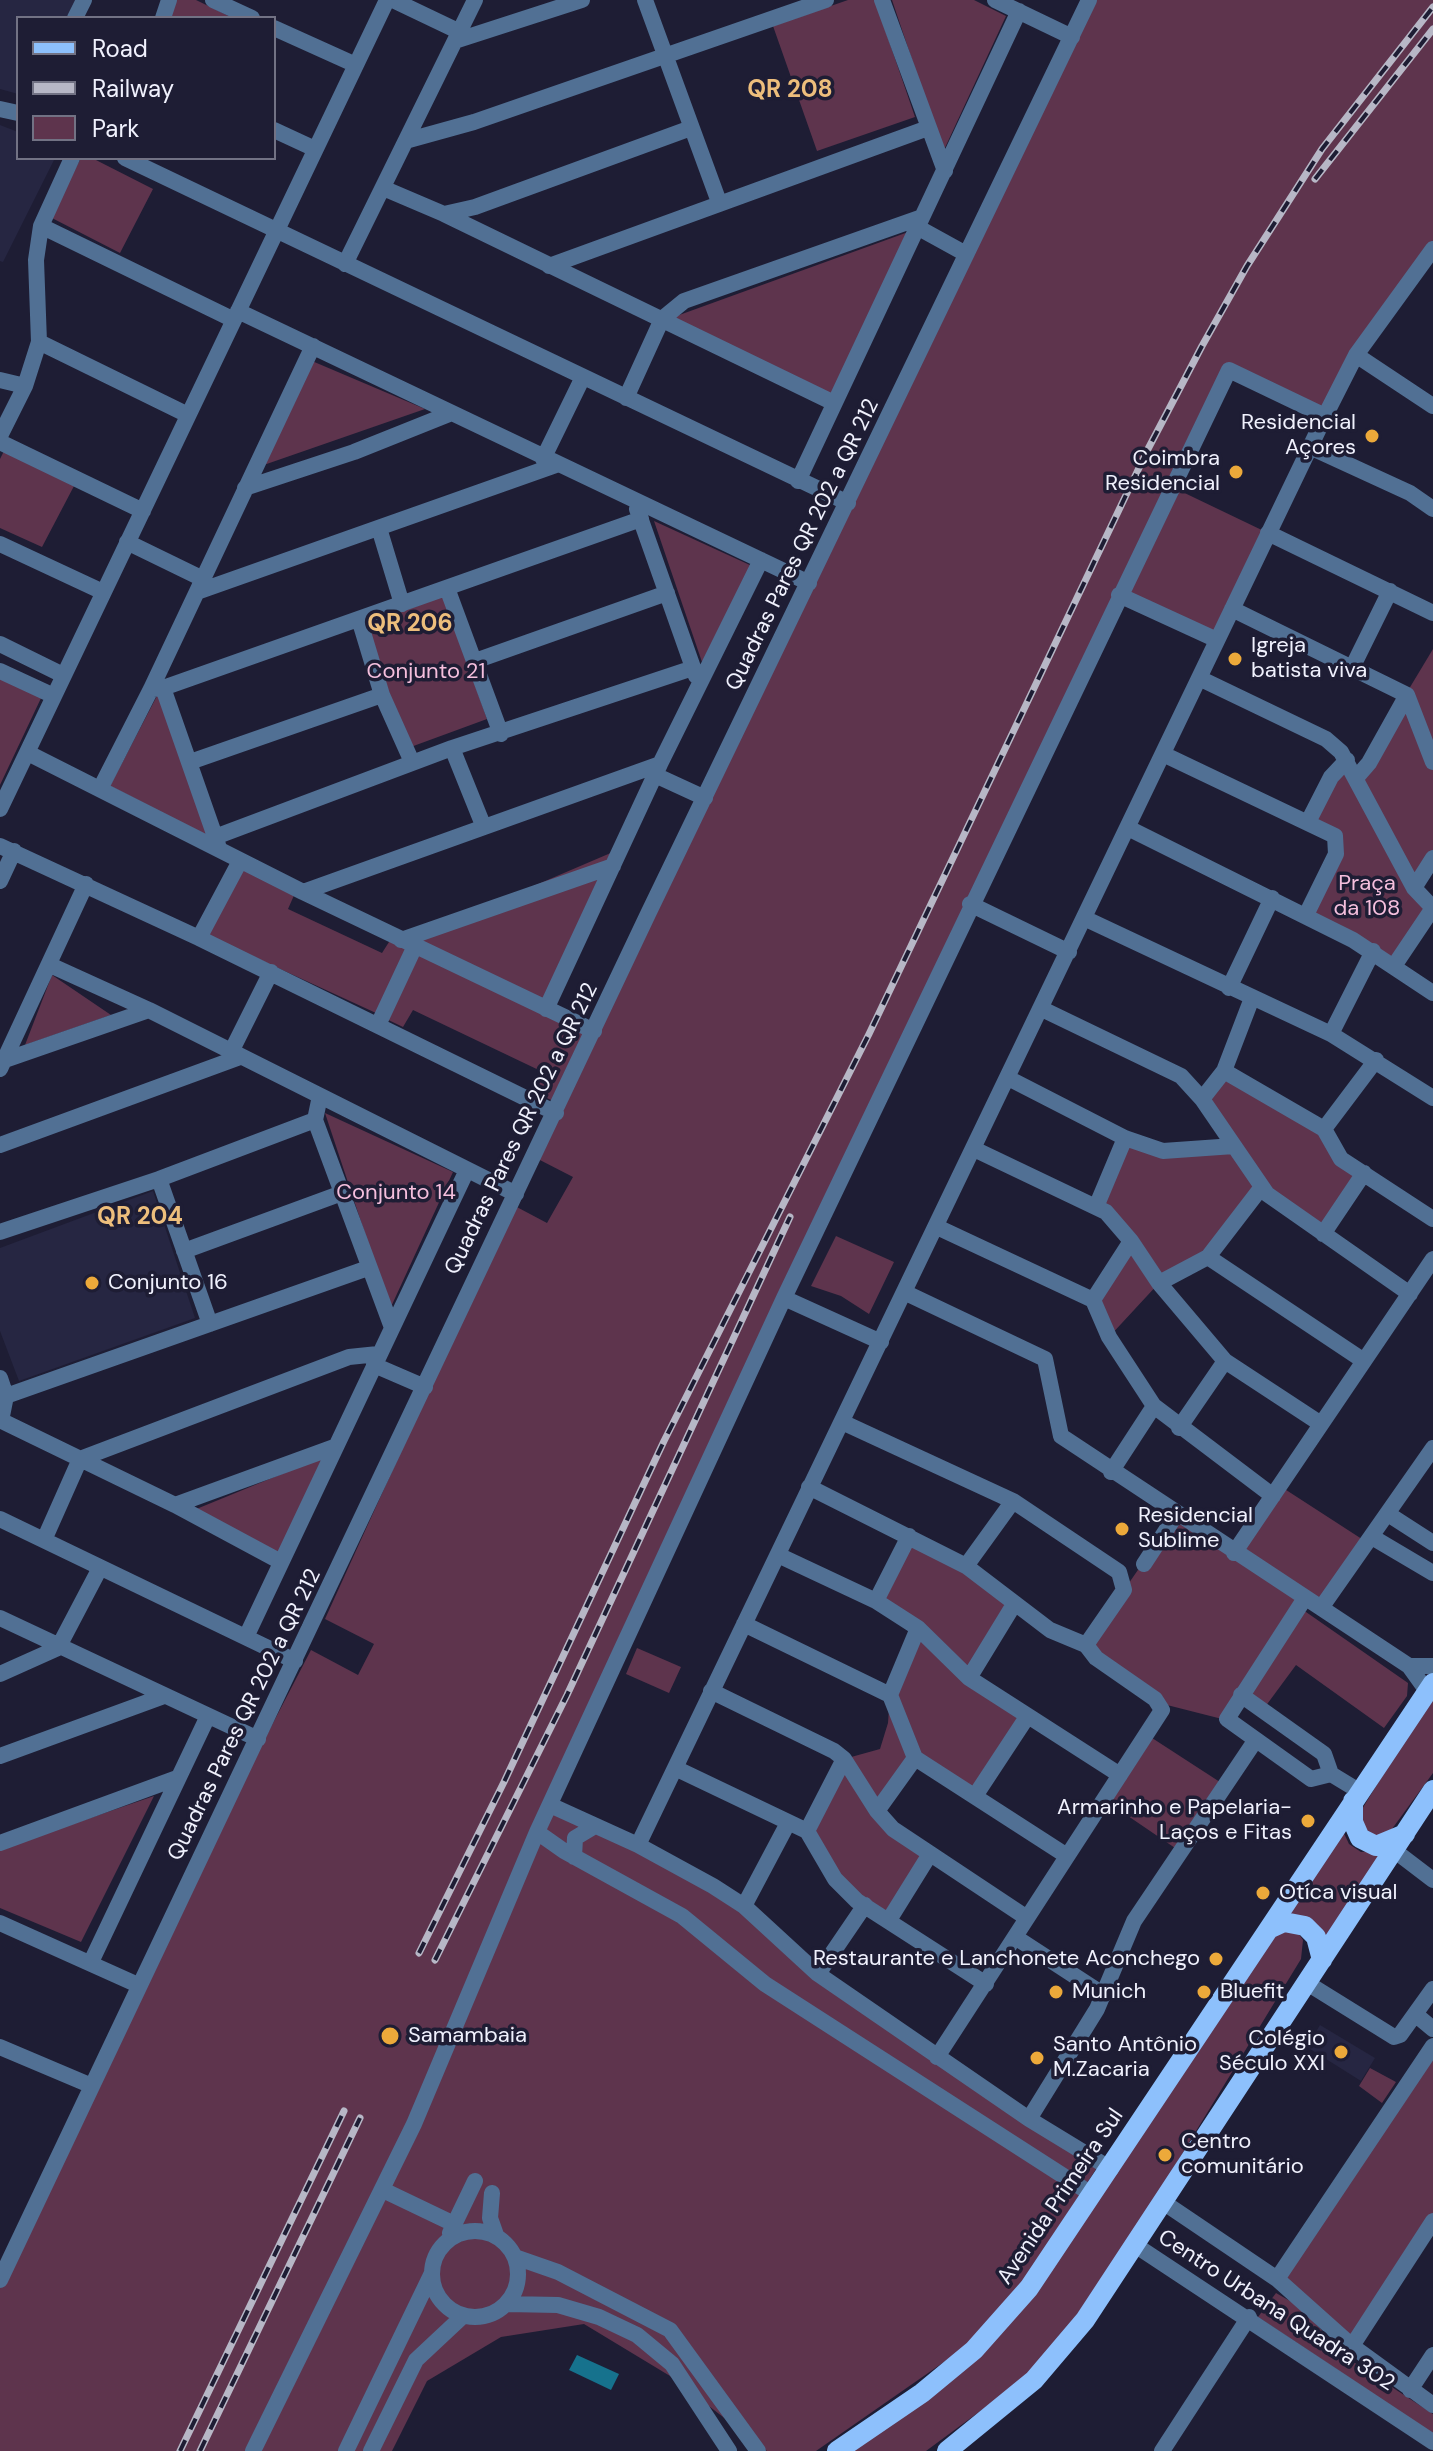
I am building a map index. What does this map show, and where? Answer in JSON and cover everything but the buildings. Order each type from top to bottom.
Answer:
[{"type":"main road","name":"Avenida Primeira Sul","points":[[837,2451],[922,2393],[974,2350],[1029,2288],[1430,1687]]},
{"type":"main road","points":[[947,2451],[1034,2380],[1085,2320],[1433,1790]]},
{"type":"main road","points":[[1356,1796],[1353,1822],[1360,1838],[1376,1846],[1406,1833]]},
{"type":"main road","points":[[1271,1928],[1284,1922],[1305,1926],[1316,1937],[1322,1960]]},
{"type":"street","points":[[213,0],[248,16]]},
{"type":"street","points":[[0,809],[315,149],[390,0],[457,37],[582,0]]},
{"type":"street","points":[[345,264],[409,140],[475,0]]},
{"type":"street","points":[[645,0],[719,202]]},
{"type":"street","points":[[409,140],[474,122],[826,0]]},
{"type":"street","points":[[882,0],[945,171]]},
{"type":"street","points":[[995,0],[1072,37]]},
{"type":"street","name":"Quadras Pares QR 202 a QR 212","points":[[0,2280],[138,1985],[1089,0]]},
{"type":"street","points":[[798,481],[1019,11]]},
{"type":"street","points":[[276,29],[356,65]]},
{"type":"street","points":[[444,214],[475,207],[691,128]]},
{"type":"street","points":[[549,266],[928,128]]},
{"type":"street","points":[[276,131],[315,149]]},
{"type":"street","points":[[71,160],[41,226],[36,260],[39,342],[25,386],[0,439],[143,511]]},
{"type":"street","points":[[130,160],[848,503]]},
{"type":"street","points":[[383,188],[444,214],[834,403]]},
{"type":"street","points":[[920,222],[966,254]]},
{"type":"street","points":[[626,398],[662,319],[684,301],[920,222]]},
{"type":"street","points":[[41,226],[236,316],[313,346],[449,414],[809,583]]},
{"type":"street","points":[[638,1845],[1325,416],[1356,355],[1433,249]]},
{"type":"street","points":[[39,342],[188,415]]},
{"type":"street","points":[[100,789],[157,688],[200,586],[313,346]]},
{"type":"street","points":[[1356,355],[1431,399]]},
{"type":"street","points":[[253,2451],[383,2190],[537,1832],[784,1298],[970,904],[1229,370],[1325,416]]},
{"type":"street","points":[[127,542],[200,586],[379,528],[550,462],[583,377]]},
{"type":"street","points":[[0,380],[25,386]]},
{"type":"street","points":[[245,488],[354,452],[449,414]]},
{"type":"street","points":[[1312,448],[1410,493],[1433,509]]},
{"type":"street","points":[[634,501],[701,684]]},
{"type":"street","points":[[157,688],[641,519]]},
{"type":"street","points":[[379,528],[402,604]]},
{"type":"street","points":[[1268,533],[1433,613]]},
{"type":"street","points":[[0,544],[103,592]]},
{"type":"street","points":[[546,1009],[657,770],[761,560]]},
{"type":"street","points":[[447,588],[501,734]]},
{"type":"street","points":[[1352,668],[1390,591]]},
{"type":"street","points":[[475,661],[667,593]]},
{"type":"street","points":[[1119,595],[1217,640]]},
{"type":"street","points":[[1232,609],[1407,695],[1433,762]]},
{"type":"street","points":[[359,619],[382,695],[412,762]]},
{"type":"street","points":[[0,644],[63,675]]},
{"type":"street","points":[[218,844],[412,762],[693,668]]},
{"type":"street","points":[[0,671],[54,696]]},
{"type":"street","points":[[1199,678],[1326,739],[1347,760],[1414,888],[1433,908],[1394,966]]},
{"type":"street","points":[[157,688],[190,762],[218,844]]},
{"type":"street","points":[[190,762],[382,695]]},
{"type":"street","points":[[1356,778],[1369,763],[1407,695]]},
{"type":"street","points":[[452,748],[483,825]]},
{"type":"street","points":[[28,753],[218,844],[240,861],[303,892],[594,1031]]},
{"type":"street","points":[[1163,754],[1335,836],[1337,850],[1306,915]]},
{"type":"street","points":[[1308,822],[1331,777],[1347,760]]},
{"type":"street","points":[[303,892],[483,825],[657,770],[705,798]]},
{"type":"street","points":[[1128,828],[1373,951],[1433,993]]},
{"type":"street","points":[[0,881],[7,848],[271,972],[556,1113]]},
{"type":"street","points":[[1414,888],[1433,858]]},
{"type":"street","points":[[199,938],[240,861]]},
{"type":"street","points":[[378,1025],[408,943],[613,866]]},
{"type":"street","points":[[2,1064],[86,884]]},
{"type":"street","points":[[1229,988],[1272,898]]},
{"type":"street","points":[[970,904],[1069,952]]},
{"type":"street","points":[[1084,918],[1331,1034],[1433,1098]]},
{"type":"street","points":[[1331,1034],[1373,951]]},
{"type":"street","points":[[50,965],[149,1010],[516,1194]]},
{"type":"street","points":[[0,1145],[236,1055],[271,972]]},
{"type":"street","points":[[1202,1099],[1224,1071],[1252,998]]},
{"type":"street","points":[[1042,1009],[1168,1067],[1181,1076],[1202,1099],[1261,1188],[1410,1294]]},
{"type":"street","points":[[2,1064],[149,1010]]},
{"type":"street","points":[[1324,1129],[1376,1060]]},
{"type":"street","points":[[1224,1071],[1324,1129],[1337,1154],[1433,1219]]},
{"type":"street","points":[[1008,1078],[1125,1138],[1163,1151],[1234,1146]]},
{"type":"street","points":[[320,1096],[315,1120],[391,1325]]},
{"type":"street","points":[[0,1232],[159,1179],[315,1120]]},
{"type":"street","points":[[1096,1207],[1125,1138]]},
{"type":"street","points":[[974,1149],[1096,1207],[1114,1219],[1159,1283],[1225,1361],[1321,1424]]},
{"type":"street","points":[[246,1637],[467,1170]]},
{"type":"street","points":[[1323,1234],[1364,1173]]},
{"type":"street","points":[[159,1179],[210,1324]]},
{"type":"street","points":[[1159,1283],[1208,1257],[1261,1188]]},
{"type":"street","points":[[184,1251],[342,1193]]},
{"type":"street","points":[[937,1227],[1093,1300],[1109,1337],[1154,1406],[1179,1428],[1273,1496]]},
{"type":"street","points":[[1093,1300],[1131,1241]]},
{"type":"street","points":[[1208,1257],[1364,1361]]},
{"type":"street","points":[[1234,1553],[1433,1259]]},
{"type":"street","points":[[6,1396],[368,1268]]},
{"type":"street","points":[[906,1293],[1045,1359],[1060,1435],[1111,1472],[1409,1666],[1430,1687]]},
{"type":"street","points":[[784,1298],[881,1342]]},
{"type":"street","points":[[44,1540],[80,1459],[349,1357],[376,1359],[425,1387]]},
{"type":"street","points":[[1179,1428],[1225,1361]]},
{"type":"street","points":[[0,1378],[6,1396],[0,1420],[175,1505],[281,1562]]},
{"type":"street","points":[[1111,1472],[1154,1406]]},
{"type":"street","points":[[842,1422],[1013,1501],[1112,1567],[1124,1579],[1124,1590],[1086,1645]]},
{"type":"street","points":[[175,1505],[334,1447]]},
{"type":"street","points":[[1321,1608],[1433,1448]]},
{"type":"street","points":[[809,1487],[966,1566],[1013,1606],[1050,1630],[1086,1645],[1096,1658],[1155,1699],[1162,1710],[937,2057]]},
{"type":"street","points":[[966,1566],[1013,1501]]},
{"type":"street","points":[[1388,1514],[1433,1543]]},
{"type":"street","points":[[1144,1564],[1176,1515]]},
{"type":"street","points":[[0,1519],[295,1661]]},
{"type":"street","points":[[876,1601],[909,1536]]},
{"type":"street","points":[[1372,1537],[1433,1573]]},
{"type":"street","points":[[778,1555],[876,1601],[918,1628],[969,1678],[1120,1775]]},
{"type":"street","points":[[0,1674],[58,1648],[100,1568]]},
{"type":"street","points":[[1305,1598],[1227,1720],[1311,1779],[1331,1774]]},
{"type":"street","points":[[969,1678],[1013,1606]]},
{"type":"street","points":[[0,1618],[58,1648],[258,1739]]},
{"type":"street","points":[[744,1624],[890,1695]]},
{"type":"street","points":[[918,1628],[890,1695],[899,1727],[915,1758],[1067,1856]]},
{"type":"street","points":[[1409,1666],[1433,1666]]},
{"type":"street","points":[[711,1691],[824,1744],[844,1759],[877,1811],[893,1829],[1027,1918]]},
{"type":"street","points":[[1241,1695],[1324,1754],[1331,1774],[1356,1796]]},
{"type":"street","points":[[0,1756],[164,1696]]},
{"type":"street","points":[[91,1962],[208,1716]]},
{"type":"street","points":[[975,1796],[1027,1717]]},
{"type":"street","points":[[1029,2119],[1104,1995],[1134,1921],[1255,1741]]},
{"type":"street","points":[[877,1811],[915,1758]]},
{"type":"street","points":[[807,1831],[844,1759]]},
{"type":"street","points":[[675,1768],[807,1831],[835,1879],[865,1905],[986,1984]]},
{"type":"street","points":[[0,1843],[177,1778]]},
{"type":"street","points":[[550,1805],[638,1845],[744,1906],[818,1974],[1029,2119],[1111,2169]]},
{"type":"street","points":[[744,1906],[788,1823]]},
{"type":"street","points":[[574,1857],[575,1838],[595,1826]]},
{"type":"street","points":[[537,1832],[574,1857],[682,1916],[765,1984],[1093,2195]]},
{"type":"street","points":[[1395,1851],[1433,1880]]},
{"type":"street","points":[[889,1920],[930,1854]]},
{"type":"street","points":[[818,1974],[865,1905]]},
{"type":"street","points":[[0,1923],[138,1985]]},
{"type":"street","points":[[1015,1937],[1104,1995]]},
{"type":"street","points":[[1307,1983],[1390,2037],[1400,2035],[1433,1989]]},
{"type":"street","points":[[1415,2014],[1433,2029]]},
{"type":"street","points":[[1277,2279],[1433,2046]]},
{"type":"street","points":[[0,2047],[92,2086]]},
{"type":"street","points":[[346,2451],[432,2273],[435,2258],[475,2181]]},
{"type":"street","points":[[383,2190],[454,2224]]},
{"type":"street","points":[[492,2193],[490,2218],[496,2235],[515,2257],[558,2272],[670,2330],[758,2451]]},
{"type":"street","name":"Centro Urbana Quadra 302","points":[[1163,2202],[1277,2279],[1352,2346],[1433,2405]]},
{"type":"street","points":[[1352,2346],[1433,2221]]},
{"type":"street","points":[[445,2243],[469,2231],[496,2235]]},
{"type":"street","name":"Centro Urbana Quadra 302","points":[[1135,2245],[1249,2317],[1433,2442]]},
{"type":"street","points":[[507,2304],[518,2281],[515,2257]]},
{"type":"street","points":[[432,2273],[441,2301],[463,2316],[481,2317],[507,2304],[558,2305],[599,2317],[637,2335],[672,2364],[729,2451]]},
{"type":"street","points":[[371,2451],[408,2372],[423,2352],[463,2316]]},
{"type":"street","points":[[1162,2451],[1249,2317]]},
{"type":"street","points":[[1410,2390],[1433,2355]]},
{"type":"shaded area","points":[[0,0],[76,0],[69,16],[16,16],[16,93],[0,89]]},
{"type":"shaded area","points":[[0,125],[16,131],[16,160],[54,160],[3,262],[0,261]]},
{"type":"shaded area","name":"Conjunto 16","points":[[153,1191],[195,1318],[19,1381],[0,1331],[0,1248]]},
{"type":"shaded area","name":"Colégio Século XXI","points":[[1320,2025],[1375,2058],[1361,2081],[1307,2047]]},
{"type":"green space","points":[[175,0],[196,0],[229,16],[169,16]]},
{"type":"green space","points":[[848,0],[875,0],[915,117],[817,151],[773,26]]},
{"type":"green space","points":[[892,0],[974,0],[1006,16],[943,152]]},
{"type":"green space","points":[[1094,0],[1433,0],[1433,249],[1325,416],[1229,370],[1170,486],[1268,533],[1217,640],[1119,595],[550,1805],[688,1871],[775,1937],[1098,2166],[1023,2282],[977,2339],[816,2451],[767,2451],[670,2376],[584,2324],[501,2337],[427,2381],[392,2451],[0,2451],[0,2273],[127,2004],[311,1650],[358,1675],[374,1644],[325,1619],[513,1205],[547,1223],[573,1177],[536,1158]]},
{"type":"green space","points":[[80,160],[96,160],[153,189],[120,253],[50,217]]},
{"type":"green space","points":[[911,231],[834,396],[671,318]]},
{"type":"green space","points":[[312,361],[425,409],[258,467]]},
{"type":"green space","points":[[4,451],[74,486],[42,547],[0,528],[0,459]]},
{"type":"green space","points":[[654,521],[752,566],[703,665]]},
{"type":"green space","name":"Conjunto 21","points":[[444,596],[487,719],[408,748],[365,625]]},
{"type":"green space","name":"Praça da 108","points":[[1433,649],[1433,858],[1414,888],[1433,908],[1394,966],[1306,915],[1337,850],[1308,822],[1347,760],[1356,777]]},
{"type":"green space","points":[[0,678],[42,696],[0,785]]},
{"type":"green space","points":[[158,694],[212,838],[110,786]]},
{"type":"green space","points":[[613,852],[543,999],[589,1026],[553,1101],[535,1092],[545,1073],[413,1010],[403,1027],[378,1015],[412,938]]},
{"type":"green space","points":[[244,857],[299,884],[288,909],[382,953],[389,942],[411,939],[376,1013],[204,934]]},
{"type":"green space","points":[[52,975],[111,1015],[25,1045]]},
{"type":"green space","points":[[1224,1071],[1324,1129],[1364,1173],[1323,1234],[1262,1188],[1208,1257],[1159,1283],[1109,1337],[1093,1300],[1131,1241],[1096,1207],[1125,1138],[1163,1151],[1234,1146],[1202,1099]]},
{"type":"green space","name":"Conjunto 14","points":[[325,1113],[453,1172],[390,1309]]},
{"type":"green space","points":[[836,1236],[894,1262],[869,1314],[841,1296],[811,1286]]},
{"type":"green space","points":[[323,1457],[279,1558],[194,1510]]},
{"type":"green space","points":[[1280,1486],[1368,1543],[1321,1608],[1306,1598],[1226,1720],[1167,1705],[1086,1645],[1176,1515],[1234,1553]]},
{"type":"green space","points":[[909,1536],[1013,1606],[969,1678],[1027,1717],[975,1796],[915,1758],[876,1810],[930,1854],[889,1920],[857,1901],[807,1831],[844,1759],[880,1749],[888,1723],[890,1695],[917,1629],[876,1601]]},
{"type":"green space","points":[[1302,1612],[1408,1683],[1407,1696],[1384,1728],[1296,1665],[1265,1707],[1244,1694]]},
{"type":"green space","points":[[637,1648],[681,1667],[669,1693],[626,1674]]},
{"type":"green space","points":[[1433,1693],[1433,1773],[1389,1833],[1367,1837],[1359,1814]]},
{"type":"green space","points":[[1149,1736],[1223,1784],[1178,1850],[1103,1799]]},
{"type":"green space","points":[[154,1796],[81,1942],[0,1908],[0,1849]]},
{"type":"green space","points":[[1341,1827],[1349,1844],[1361,1852],[1387,1850],[1324,1939],[1283,1917]]},
{"type":"green space","points":[[1279,1930],[1296,1930],[1303,1940],[1301,1959],[1157,2195],[1072,2322],[1021,2381],[926,2451],[849,2451],[986,2345]]},
{"type":"green space","points":[[1433,2039],[1433,2221],[1352,2346],[1275,2281]]},
{"type":"green space","points":[[1370,2068],[1396,2082],[1382,2103],[1359,2086]]},
{"type":"green space","points":[[1276,2293],[1297,2305],[1352,2361],[1433,2414],[1433,2434],[1258,2317]]},
{"type":"water","points":[[577,2355],[619,2374],[611,2390],[569,2370]]},
{"type":"railway","points":[[419,1953],[504,1782],[664,1441],[869,1034],[1148,449],[1247,266],[1322,149],[1433,7]]},
{"type":"railway","points":[[1315,179],[1433,29]]},
{"type":"railway","points":[[435,1960],[567,1695],[790,1217]]},
{"type":"railway","points":[[180,2451],[344,2111]]},
{"type":"railway","points":[[200,2451],[360,2118]]},
{"type":"place","name":"Residencial Açores","points":[[1372,436]]},
{"type":"place","name":"Coimbra Residencial","points":[[1236,472]]},
{"type":"place","name":"Igreja batista viva","points":[[1235,659]]},
{"type":"place","name":"Conjunto 16","points":[[92,1283]]},
{"type":"place","name":"Residencial Sublime","points":[[1122,1529]]},
{"type":"place","name":"Armarinho e Papelaria- Laços e Fitas","points":[[1308,1821]]},
{"type":"place","name":"Otíca visual","points":[[1263,1893]]},
{"type":"place","name":"Restaurante e Lanchonete Aconchego","points":[[1216,1959]]},
{"type":"place","name":"Munich","points":[[1056,1992]]},
{"type":"place","name":"Bluefit","points":[[1204,1992]]},
{"type":"place","name":"Samambaia","points":[[390,2036]]},
{"type":"place","name":"Colégio Século XXI","points":[[1341,2052]]},
{"type":"place","name":"Santo Antônio M.Zacaria","points":[[1037,2058]]},
{"type":"place","name":"Centro comunitário","points":[[1165,2155]]},
{"type":"district","name":"QR 208","points":[[790,91]]},
{"type":"district","name":"QR 206","points":[[410,625]]},
{"type":"district","name":"QR 204","points":[[140,1218]]}]
